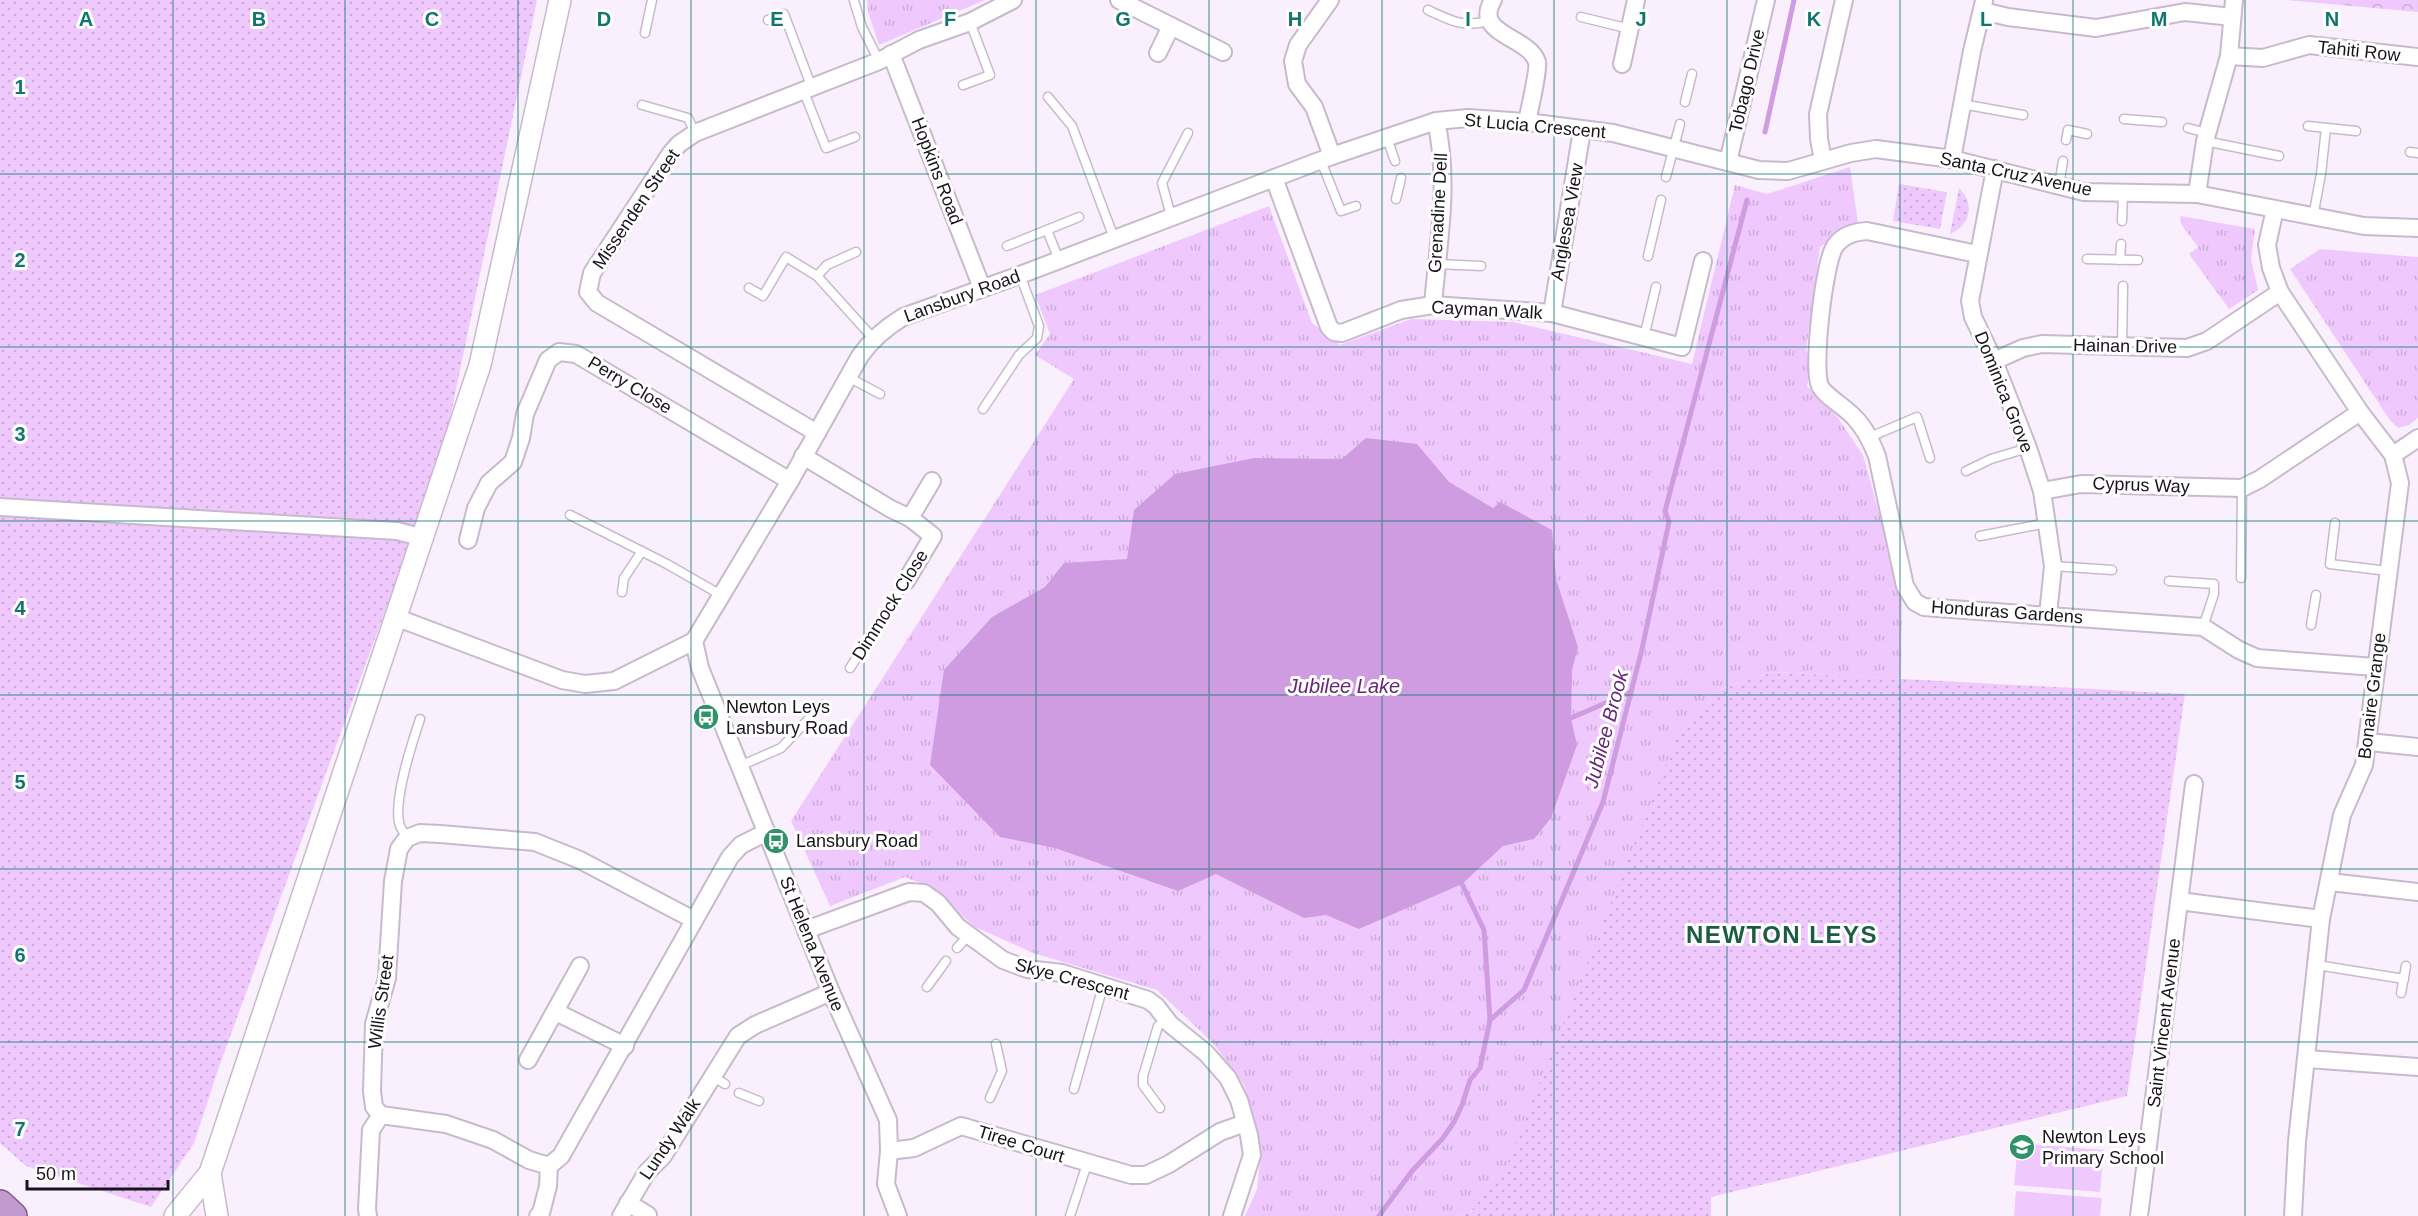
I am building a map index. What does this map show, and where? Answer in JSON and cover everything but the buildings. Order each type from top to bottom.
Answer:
[{"type":"highway","points":[[0,1204],[13,1216]]},
{"type":"street","points":[[175,1216],[210,1173],[480,365],[560,0]]},
{"type":"street","name":"Missenden Street","points":[[817,433],[597,303],[588,292],[592,273],[671,153],[695,133],[885,58],[919,40],[970,22],[1013,0]]},
{"type":"street","points":[[1119,0],[1224,52]]},
{"type":"street","points":[[1327,158],[1314,107],[1297,84],[1293,61],[1298,45],[1330,0]]},
{"type":"street","points":[[1493,0],[1489,7],[1490,21],[1497,31],[1532,53],[1538,63],[1527,122]]},
{"type":"street","points":[[1622,64],[1636,0]]},
{"type":"street","name":"Tobago Drive","points":[[1728,162],[1766,0]]},
{"type":"street","points":[[1823,160],[1818,114],[1845,0]]},
{"type":"street","points":[[1952,159],[1983,5],[2008,17],[2096,28],[2185,12],[2233,8],[2229,56],[2206,137],[2197,194]]},
{"type":"street","points":[[1158,53],[1171,26]]},
{"type":"street","name":"Tahiti Row","points":[[2229,56],[2263,58],[2309,45],[2418,57]]},
{"type":"street","name":"Hopkins Road","points":[[885,58],[982,288]]},
{"type":"street","name":"St Lucia Crescent","points":[[1174,215],[1327,158],[1436,121],[1468,118],[1527,122],[1613,133],[1759,170]]},
{"type":"street","name":"Grenadine Dell","points":[[1433,305],[1444,177],[1442,145],[1436,121]]},
{"type":"street","name":"Anglesea View","points":[[1552,313],[1582,130]]},
{"type":"street","name":"Santa Cruz Avenue","points":[[1759,170],[1788,171],[1823,160],[1876,149],[1952,159],[2085,192],[2197,194],[2364,226],[2418,228]]},
{"type":"street","name":"Dominica Grove","points":[[1995,170],[1977,254],[1970,301],[1973,318],[1994,361],[2042,491],[2053,566],[2048,615]]},
{"type":"street","name":"Cayman Walk","points":[[1274,178],[1329,327],[1334,332],[1342,333],[1401,310],[1433,305],[1552,313],[1682,347],[1703,261]]},
{"type":"street","name":"Bonaire Grange","points":[[2275,209],[2267,245],[2271,268],[2280,292],[2360,412],[2393,455],[2400,483],[2364,765],[2342,815],[2321,919],[2297,1141],[2293,1216]]},
{"type":"street","name":"Lansbury Road","points":[[694,641],[873,338],[903,317],[1020,275],[1174,215]]},
{"type":"street","name":"Honduras Gardens","points":[[1977,254],[1867,231],[1853,232],[1840,240],[1828,261],[1816,360],[1820,387],[1854,417],[1869,438],[1877,456],[1905,586],[1915,602],[1924,608],[2203,627],[2239,650],[2257,658],[2307,658],[2375,667]]},
{"type":"street","name":"Hainan Drive","points":[[1994,361],[2023,348],[2042,344],[2187,348],[2207,340],[2280,292]]},
{"type":"street","name":"Perry Close","points":[[468,540],[476,508],[485,489],[513,462],[521,438],[525,414],[548,360],[559,352],[576,354],[790,481]]},
{"type":"street","points":[[2242,488],[2260,479],[2360,412]]},
{"type":"street","points":[[2393,455],[2418,438]]},
{"type":"street","name":"Dimmock Close","points":[[803,456],[910,518],[933,536],[906,580]]},
{"type":"street","points":[[910,518],[932,481]]},
{"type":"street","name":"Cyprus Way","points":[[2042,491],[2081,484],[2242,488]]},
{"type":"street","points":[[0,507],[397,531],[423,538]]},
{"type":"street","points":[[395,617],[562,680],[585,684],[614,681],[694,641]]},
{"type":"street","name":"St Helena Avenue","points":[[694,641],[700,668],[831,992],[888,1120],[889,1151],[886,1184],[898,1216]]},
{"type":"street","points":[[2368,742],[2418,747]]},
{"type":"street","name":"Saint Vincent Avenue","points":[[2139,1216],[2194,784]]},
{"type":"street","points":[[538,1216],[541,1213],[548,1186],[549,1166],[561,1156],[730,857],[741,845],[767,832]]},
{"type":"street","points":[[407,838],[420,833],[535,842],[580,860],[694,920]]},
{"type":"street","name":"Willis Street","points":[[381,1115],[374,1107],[372,1091],[374,1024],[387,978],[393,881],[399,849],[407,838]]},
{"type":"street","points":[[2330,882],[2418,892]]},
{"type":"street","name":"Skye Crescent","points":[[806,930],[909,892],[924,893],[938,903],[958,927],[1003,960],[1027,969],[1062,973],[1148,1000],[1206,1053],[1228,1078],[1239,1100],[1252,1155],[1232,1216]]},
{"type":"street","points":[[2179,901],[2321,919]]},
{"type":"street","points":[[528,1060],[580,966]]},
{"type":"street","name":"Lundy Walk","points":[[649,1216],[625,1209],[647,1172],[663,1156],[719,1080],[738,1036],[755,1025],[831,992]]},
{"type":"street","points":[[556,1012],[625,1046]]},
{"type":"street","points":[[2307,1059],[2418,1067]]},
{"type":"street","points":[[369,1216],[367,1209],[372,1130],[381,1115],[446,1124],[493,1140],[529,1160],[549,1166]]},
{"type":"street","name":"Tiree Court","points":[[889,1151],[914,1148],[955,1127],[980,1127],[1087,1164],[1131,1175],[1146,1175],[1169,1164],[1220,1132],[1245,1123]]},
{"type":"street","points":[[210,1173],[217,1216]]},
{"type":"lane","points":[[645,33],[652,0]]},
{"type":"lane","points":[[854,1],[862,27],[885,58]]},
{"type":"lane","points":[[1428,10],[1456,23],[1470,25],[1490,21]]},
{"type":"lane","points":[[768,20],[784,14],[826,148],[855,137]]},
{"type":"lane","points":[[1581,17],[1630,28]]},
{"type":"lane","points":[[963,85],[990,75],[970,22]]},
{"type":"lane","points":[[1684,102],[1692,74]]},
{"type":"lane","points":[[1048,97],[1072,126],[1114,238]]},
{"type":"lane","points":[[642,105],[688,118],[695,133]]},
{"type":"lane","points":[[1962,105],[2023,115]]},
{"type":"lane","points":[[2124,119],[2162,122]]},
{"type":"lane","points":[[1666,177],[1672,147],[1680,124]]},
{"type":"lane","points":[[2308,126],[2356,131]]},
{"type":"lane","points":[[2188,128],[2206,137],[2280,156]]},
{"type":"lane","points":[[2313,217],[2326,128]]},
{"type":"lane","points":[[2066,140],[2068,130],[2087,134]]},
{"type":"lane","points":[[1174,215],[1162,183],[1188,133]]},
{"type":"lane","points":[[1387,138],[1395,161]]},
{"type":"lane","points":[[1327,158],[1341,211],[1356,206]]},
{"type":"lane","points":[[2060,185],[2064,161]]},
{"type":"lane","points":[[1396,199],[1401,178]]},
{"type":"lane","points":[[2122,221],[2123,194]]},
{"type":"lane","points":[[1648,256],[1660,200]]},
{"type":"lane","points":[[1007,246],[1079,217]]},
{"type":"lane","points":[[1047,230],[1059,260]]},
{"type":"lane","points":[[2120,260],[2121,244]]},
{"type":"lane","points":[[817,276],[827,265],[856,252]]},
{"type":"lane","points":[[749,288],[763,296],[786,257],[817,276],[873,338]]},
{"type":"lane","points":[[2087,259],[2138,260]]},
{"type":"lane","points":[[1437,264],[1481,266]]},
{"type":"lane","points":[[984,409],[1019,355],[1037,338],[1039,326],[1020,275]]},
{"type":"lane","points":[[2122,346],[2123,286]]},
{"type":"lane","points":[[1644,337],[1656,287]]},
{"type":"lane","points":[[848,377],[880,394]]},
{"type":"lane","points":[[1869,438],[1917,417],[1930,458]]},
{"type":"lane","points":[[1966,471],[1992,459],[2028,448]]},
{"type":"lane","points":[[2241,578],[2242,488]]},
{"type":"lane","points":[[570,515],[642,551],[721,595]]},
{"type":"lane","points":[[1980,536],[2046,523]]},
{"type":"lane","points":[[2335,523],[2330,564],[2388,571]]},
{"type":"lane","points":[[622,592],[624,579],[642,551]]},
{"type":"lane","points":[[2053,566],[2112,570]]},
{"type":"lane","name":"Dimmock Close","points":[[850,668],[906,580]]},
{"type":"lane","points":[[2169,582],[2214,584],[2214,594],[2203,627]]},
{"type":"lane","points":[[2311,625],[2316,595]]},
{"type":"lane","points":[[740,766],[781,748],[822,705]]},
{"type":"lane","points":[[407,838],[399,824],[399,805],[407,758],[420,719]]},
{"type":"lane","points":[[957,948],[969,935]]},
{"type":"lane","points":[[927,987],[946,961]]},
{"type":"lane","points":[[2317,965],[2404,979]]},
{"type":"lane","points":[[2401,993],[2406,966]]},
{"type":"lane","points":[[1074,1089],[1103,986]]},
{"type":"lane","points":[[1160,1108],[1143,1085],[1143,1076],[1158,1026],[1167,1019]]},
{"type":"lane","points":[[990,1098],[1002,1071],[996,1044]]},
{"type":"lane","points":[[740,1093],[759,1101]]},
{"type":"lane","name":"Tiree Court","points":[[1070,1216],[1087,1164]]},
{"type":"green space","points":[[0,0],[537,0],[443,452],[219,1067],[194,1143],[151,1207],[26,1166],[0,1143]]},
{"type":"green space","points":[[867,0],[985,0],[879,45],[868,12]]},
{"type":"green space","points":[[2286,0],[2418,0],[2418,12]]},
{"type":"green space","points":[[1850,167],[1858,223],[1820,247],[1806,350],[1810,368],[1807,386],[1838,418],[1863,455],[1902,596],[1901,679],[1772,672],[1722,689],[1677,736],[1505,1170],[1470,1212],[1457,1216],[1245,1216],[1257,1189],[1261,1149],[1244,1085],[1213,1043],[1157,990],[1033,953],[973,926],[933,888],[905,877],[830,906],[791,821],[1074,379],[1035,355],[1050,334],[1035,295],[1269,206],[1312,323],[1340,345],[1411,319],[1513,322],[1692,364],[1735,185],[1767,194]]},
{"type":"green space","points":[[1899,184],[1947,192],[1940,229],[1893,221]]},
{"type":"green space","points":[[1959,188],[1967,200],[1968,213],[1963,225],[1950,234]]},
{"type":"green space","points":[[2180,216],[2255,229],[2251,259],[2258,290],[2229,309],[2189,254],[2198,247],[2181,224]]},
{"type":"green space","points":[[2320,249],[2418,257],[2418,418],[2409,425],[2398,428],[2389,419],[2290,269]]},
{"type":"green space","points":[[1772,672],[2185,694],[2127,1096],[1711,1197],[1711,1216],[1457,1216],[1471,1212],[1677,736],[1722,689]]},
{"type":"green space","points":[[2018,1143],[2104,1150],[2100,1192],[2014,1185]]},
{"type":"green space","points":[[2016,1191],[2102,1198],[2100,1216],[2014,1216]]},
{"type":"water","name":"Jubilee Lake","points":[[1366,438],[1417,444],[1449,482],[1493,508],[1500,502],[1552,530],[1556,579],[1578,647],[1572,670],[1571,718],[1577,745],[1551,818],[1534,839],[1503,846],[1462,884],[1359,929],[1326,915],[1304,918],[1216,874],[1178,891],[1055,848],[1000,837],[930,765],[944,670],[992,617],[1045,587],[1064,563],[1127,559],[1134,510],[1175,474],[1254,458],[1342,459]]},
{"type":"waterway","name":"Jubilee Brook","points":[[1765,132],[1794,0]]},
{"type":"waterway","name":"Jubilee Brook","points":[[1379,1216],[1412,1171],[1443,1138],[1454,1122],[1470,1080],[1480,1068],[1490,1020],[1524,990],[1603,802],[1642,649],[1669,522],[1665,511],[1747,200]]},
{"type":"waterway","points":[[1571,718],[1631,692]]},
{"type":"waterway","points":[[1462,884],[1484,930],[1490,1020]]},
{"type":"place","name":"Newton Leys Lansbury Road","points":[[706,717]]},
{"type":"place","name":"Lansbury Road","points":[[776,841]]},
{"type":"place","name":"Newton Leys Primary School","points":[[2022,1147]]},
{"type":"district","name":"NEWTON LEYS","points":[[1782,935]]}]
